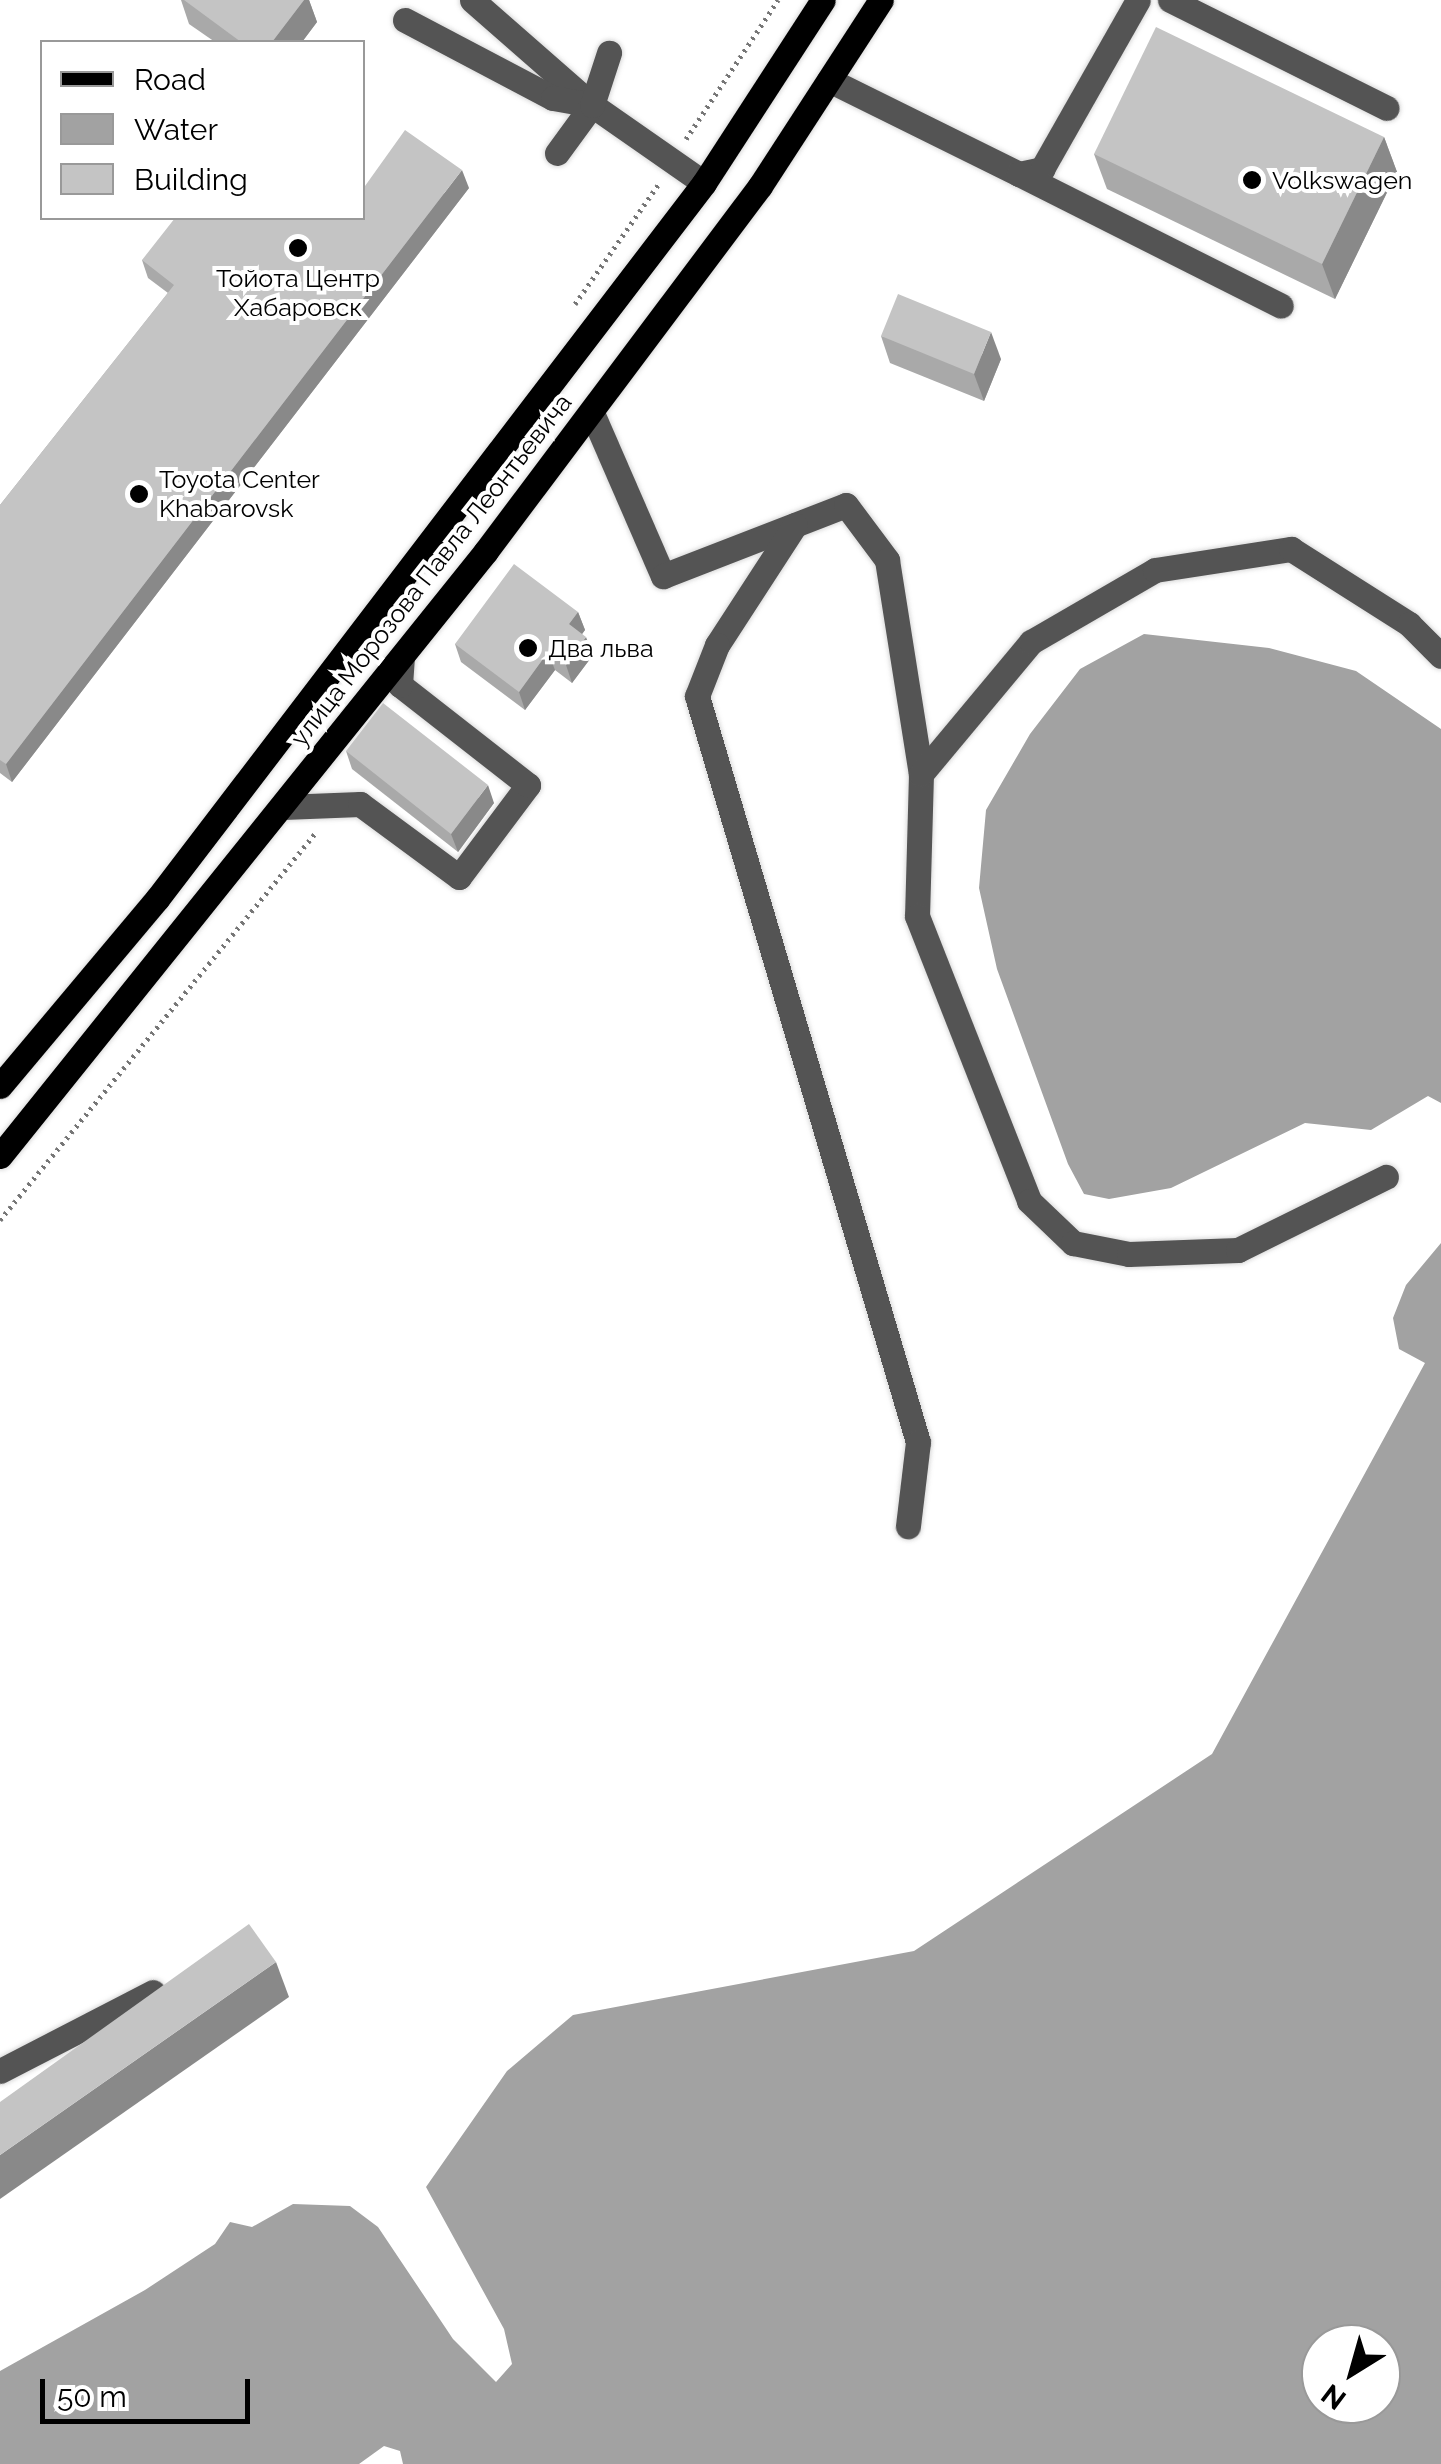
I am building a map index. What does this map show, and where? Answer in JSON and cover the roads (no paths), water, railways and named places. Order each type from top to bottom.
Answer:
[{"type":"main road","name":"улица Морозова Павла Леонтьевича","points":[[0,1086],[156,899],[704,183],[823,0]]},
{"type":"main road","name":"улица Морозова Павла Леонтьевича","points":[[0,1156],[284,808],[592,413],[829,80],[881,0]]},
{"type":"lane","points":[[472,0],[592,105],[668,162],[704,183]]},
{"type":"lane","points":[[1019,174],[1056,156],[1138,0]]},
{"type":"lane","points":[[1170,0],[1387,108]]},
{"type":"lane","points":[[404,20],[553,98],[592,105]]},
{"type":"lane","points":[[557,153],[592,105],[609,53]]},
{"type":"lane","points":[[829,80],[1281,306]]},
{"type":"lane","points":[[592,413],[663,576],[846,505],[887,560],[920,774],[918,916],[1028,1201],[1073,1243],[1129,1254],[1238,1250],[1386,1177]]},
{"type":"lane","points":[[795,525],[717,645],[697,696],[918,1442],[908,1526]]},
{"type":"lane","points":[[920,774],[1031,642],[1155,570],[1291,549],[1409,624],[1441,656]]},
{"type":"lane","points":[[284,808],[344,798],[459,877],[528,785],[400,685],[402,658]]},
{"type":"lane","points":[[0,2071],[153,1992]]},
{"type":"water","points":[[1144,634],[1269,648],[1356,671],[1441,729],[1441,1103],[1428,1096],[1371,1130],[1305,1123],[1171,1188],[1109,1199],[1084,1194],[1068,1164],[997,969],[979,888],[986,810],[1030,734],[1080,669]]},
{"type":"water","points":[[1441,1243],[1441,2464],[403,2464],[400,2451],[384,2446],[359,2464],[0,2464],[0,2371],[145,2290],[215,2244],[230,2222],[252,2227],[293,2204],[350,2206],[378,2227],[453,2339],[496,2382],[512,2364],[504,2329],[426,2187],[507,2071],[573,2015],[914,1951],[1212,1754],[1425,1363],[1399,1349],[1393,1318],[1406,1285]]},
{"type":"place","name":"Volkswagen","points":[[1252,180]]},
{"type":"place","name":"Тойота Центр Хабаровск","points":[[298,248]]},
{"type":"place","name":"Toyota Center Khabarovsk","points":[[139,494]]},
{"type":"place","name":"Два льва","points":[[528,648]]}]
